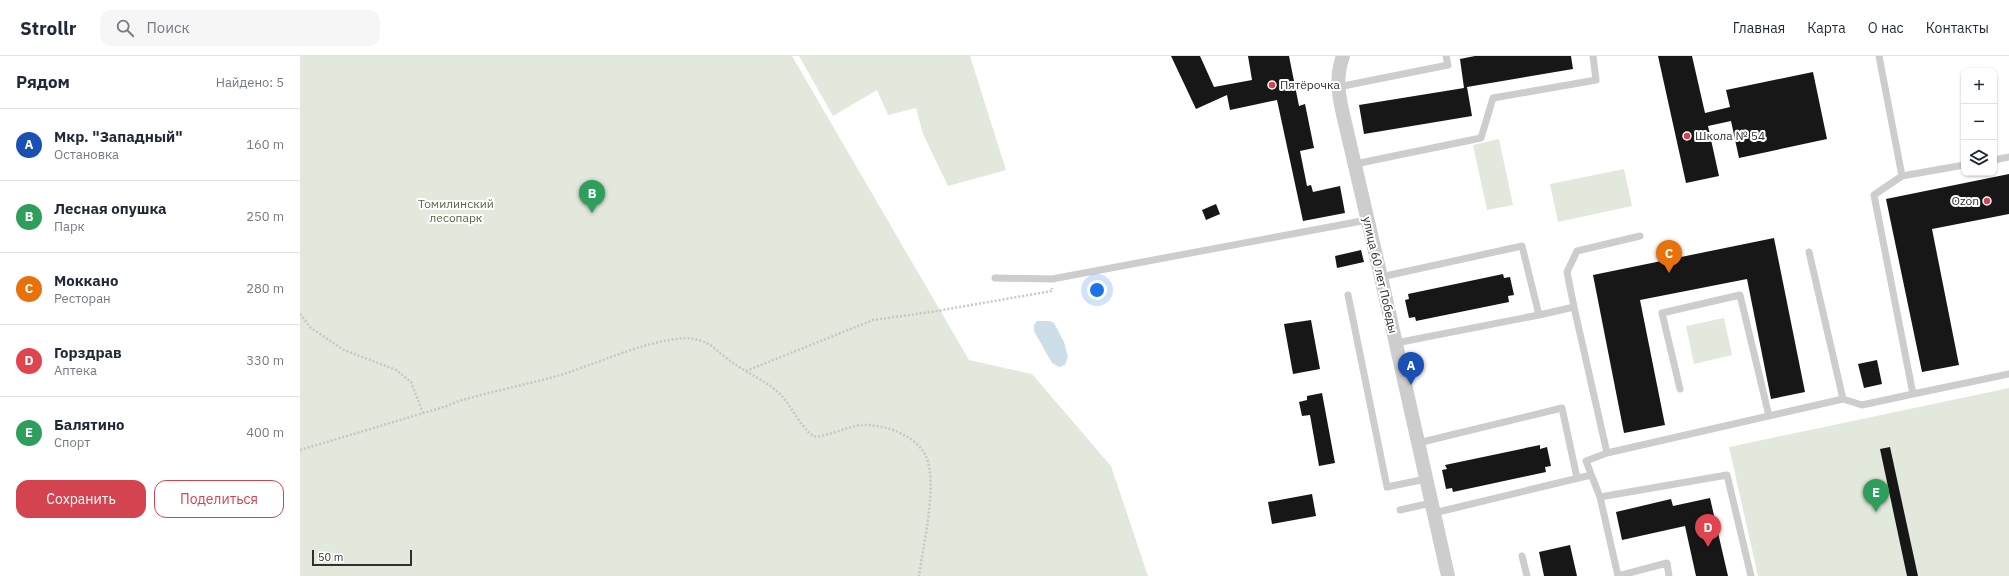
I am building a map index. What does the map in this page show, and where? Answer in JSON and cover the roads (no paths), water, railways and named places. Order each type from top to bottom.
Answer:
[{"type":"street","name":"улица 60 лет Победы","points":[[1341,62],[1338,87],[1448,576]]},
{"type":"lane","points":[[1338,87],[1448,65],[1446,56]]},
{"type":"lane","points":[[1355,164],[1481,138],[1493,98],[1596,80],[1593,56]]},
{"type":"lane","points":[[1879,56],[1902,176]]},
{"type":"lane","points":[[1997,159],[2009,157]]},
{"type":"lane","points":[[1913,394],[1874,195],[1902,176],[1961,166]]},
{"type":"lane","points":[[995,278],[1052,279],[1367,220]]},
{"type":"lane","points":[[1607,453],[1567,272],[1577,251],[1640,236]]},
{"type":"lane","points":[[1381,277],[1522,246],[1540,315]]},
{"type":"lane","points":[[1809,252],[1843,399]]},
{"type":"lane","points":[[1348,294],[1387,487],[1426,479]]},
{"type":"lane","points":[[1680,389],[1662,313],[1740,295],[1769,416]]},
{"type":"lane","points":[[1396,343],[1574,307]]},
{"type":"lane","points":[[1669,576],[1667,563],[1618,576],[1600,497],[1586,461],[1607,453],[1843,399],[1862,405],[2009,374]]},
{"type":"lane","points":[[1418,443],[1562,408],[1577,478]]},
{"type":"lane","points":[[1400,510],[1432,508],[1591,475]]},
{"type":"lane","points":[[1600,497],[1727,475],[1751,576]]},
{"type":"lane","points":[[1522,556],[1527,576]]},
{"type":"water","points":[[1037,321],[1050,321],[1054,323],[1064,342],[1068,357],[1065,365],[1059,367],[1052,363],[1034,331],[1034,325]]},
{"type":"place","name":"Пятёрочка","points":[[1272,85]]},
{"type":"place","name":"Школа № 54","points":[[1687,136]]},
{"type":"place","name":"Ozon","points":[[1987,201]]},
{"type":"place","name":"Лесная опушка","points":[[592,213]]},
{"type":"place","name":"Моккано","points":[[1669,273]]},
{"type":"place","name":"Мкр. \"Западный\"","points":[[1411,385]]},
{"type":"place","name":"Балятино","points":[[1876,512]]},
{"type":"place","name":"Горздрав","points":[[1708,547]]},
{"type":"park label","name":"Томилинский лесопарк","points":[[456,211]]}]
